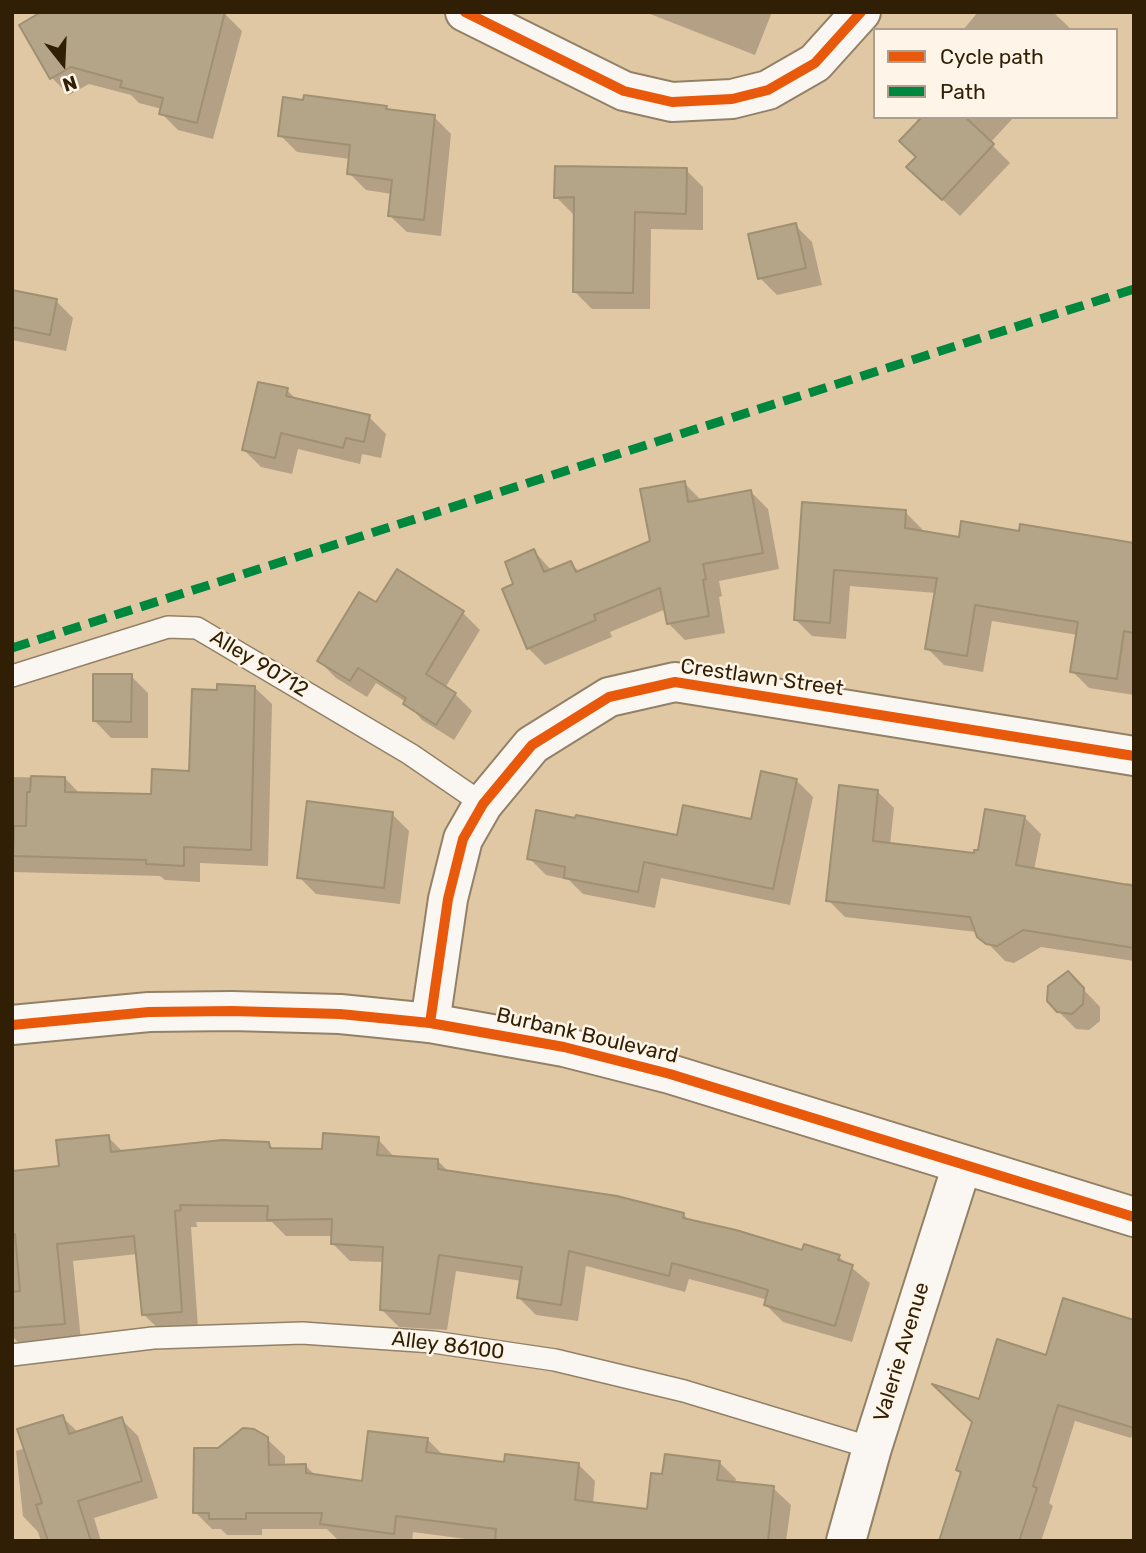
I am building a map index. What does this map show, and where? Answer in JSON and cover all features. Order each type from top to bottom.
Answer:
[{"type":"street","points":[[465,12],[624,91],[672,102],[732,99],[768,89],[815,63],[861,12]]},
{"type":"street","name":"Crestlawn Street","points":[[430,1023],[448,899],[463,839],[483,804],[533,746],[609,697],[675,682],[1134,756]]},
{"type":"street","name":"Burbank Boulevard","points":[[12,1025],[149,1012],[232,1011],[340,1014],[430,1023],[564,1046],[670,1074],[1134,1217]]},
{"type":"street","name":"Valerie Avenue","points":[[846,1541],[872,1448],[962,1165]]},
{"type":"lane","name":"Alley 90712","points":[[12,676],[168,627],[197,628],[411,754],[483,804]]},
{"type":"lane","name":"Alley 86100","points":[[12,1355],[153,1338],[288,1333],[433,1342],[555,1360],[671,1388],[872,1448]]},
{"type":"building","points":[[41,12],[225,12],[197,123],[159,114],[163,98],[120,87],[122,81],[71,67],[50,79],[19,25]]},
{"type":"building","points":[[304,95],[435,115],[424,220],[388,216],[392,180],[347,174],[350,145],[278,136],[283,97],[303,100]]},
{"type":"building","points":[[920,119],[967,119],[994,144],[942,200],[906,167],[916,157],[899,141]]},
{"type":"building","points":[[555,166],[687,168],[686,214],[635,212],[633,293],[573,292],[574,197],[554,198]]},
{"type":"building","points":[[796,223],[806,268],[758,279],[748,234]]},
{"type":"building","points":[[12,290],[57,299],[50,335],[12,327]]},
{"type":"building","points":[[258,382],[288,388],[286,396],[370,415],[364,442],[346,438],[343,448],[281,433],[275,458],[242,450]]},
{"type":"building","points":[[685,481],[688,502],[751,490],[763,553],[703,564],[709,616],[667,624],[660,588],[594,615],[596,620],[527,649],[502,589],[513,584],[505,562],[534,549],[544,572],[571,561],[576,572],[650,541],[640,489]]},
{"type":"building","points":[[802,502],[906,510],[905,528],[959,537],[961,521],[1019,531],[1020,524],[1134,543],[1134,633],[1124,631],[1117,679],[1070,672],[1078,622],[975,605],[967,656],[925,649],[937,578],[834,570],[830,623],[794,620]]},
{"type":"building","points":[[397,569],[464,611],[426,674],[456,693],[436,725],[403,704],[406,698],[358,668],[350,681],[317,661],[359,592],[376,602]]},
{"type":"building","points":[[93,674],[132,674],[131,722],[93,721]]},
{"type":"building","points":[[217,684],[255,686],[251,850],[184,847],[184,866],[146,864],[146,860],[13,856],[14,826],[26,826],[27,792],[30,792],[31,776],[65,777],[65,792],[151,794],[152,769],[189,771],[192,689],[217,690]]},
{"type":"building","points":[[761,771],[797,779],[773,889],[644,862],[638,892],[564,878],[565,867],[527,859],[536,810],[677,835],[683,805],[751,819]]},
{"type":"building","points":[[839,785],[878,790],[873,841],[974,853],[974,850],[978,850],[985,809],[1025,816],[1016,865],[1134,886],[1134,948],[1023,930],[997,946],[986,944],[977,937],[970,917],[826,901]]},
{"type":"building","points":[[307,801],[393,812],[384,888],[297,878]]},
{"type":"building","points":[[1068,971],[1084,988],[1083,1004],[1072,1014],[1057,1012],[1047,1001],[1048,986]]},
{"type":"building","points":[[323,1133],[379,1137],[377,1155],[438,1159],[438,1169],[617,1196],[684,1213],[683,1218],[736,1230],[802,1250],[804,1244],[840,1255],[838,1260],[853,1265],[835,1326],[764,1305],[768,1290],[735,1280],[672,1263],[669,1276],[569,1251],[561,1305],[517,1298],[522,1267],[439,1255],[430,1314],[380,1310],[383,1247],[331,1244],[332,1219],[267,1220],[268,1206],[180,1205],[181,1210],[175,1211],[182,1312],[142,1315],[134,1236],[57,1244],[65,1324],[12,1328],[12,1292],[20,1291],[15,1234],[12,1234],[12,1171],[59,1166],[56,1140],[109,1135],[111,1152],[222,1140],[269,1142],[270,1148],[322,1149]]},
{"type":"building","points":[[1063,1298],[1134,1320],[1134,1428],[1058,1405],[1033,1486],[1037,1488],[1019,1541],[939,1541],[961,1472],[956,1470],[972,1422],[932,1384],[979,1399],[997,1339],[1046,1355]]},
{"type":"building","points":[[63,1415],[69,1434],[122,1417],[142,1481],[78,1501],[91,1541],[48,1541],[36,1505],[42,1503],[17,1429]]},
{"type":"building","points":[[243,1428],[254,1429],[268,1437],[269,1465],[306,1464],[306,1473],[362,1481],[368,1431],[428,1438],[426,1452],[504,1462],[505,1454],[579,1463],[575,1500],[647,1509],[651,1473],[662,1474],[665,1454],[720,1461],[717,1480],[774,1486],[768,1541],[495,1541],[496,1529],[396,1516],[394,1534],[320,1524],[322,1513],[246,1513],[246,1519],[209,1519],[209,1513],[193,1513],[194,1448],[218,1448]]},
{"type":"marked path","points":[[12,648],[1134,289]]},
{"type":"cycle path","points":[[465,12],[624,91],[672,102],[732,99],[768,90],[815,63],[861,12]]},
{"type":"cycle path","points":[[430,1023],[448,899],[463,839],[483,804],[532,745],[609,697],[675,682],[1134,756]]},
{"type":"cycle path","points":[[12,1025],[149,1012],[232,1011],[340,1014],[430,1023],[564,1047],[670,1074],[1134,1217]]}]
